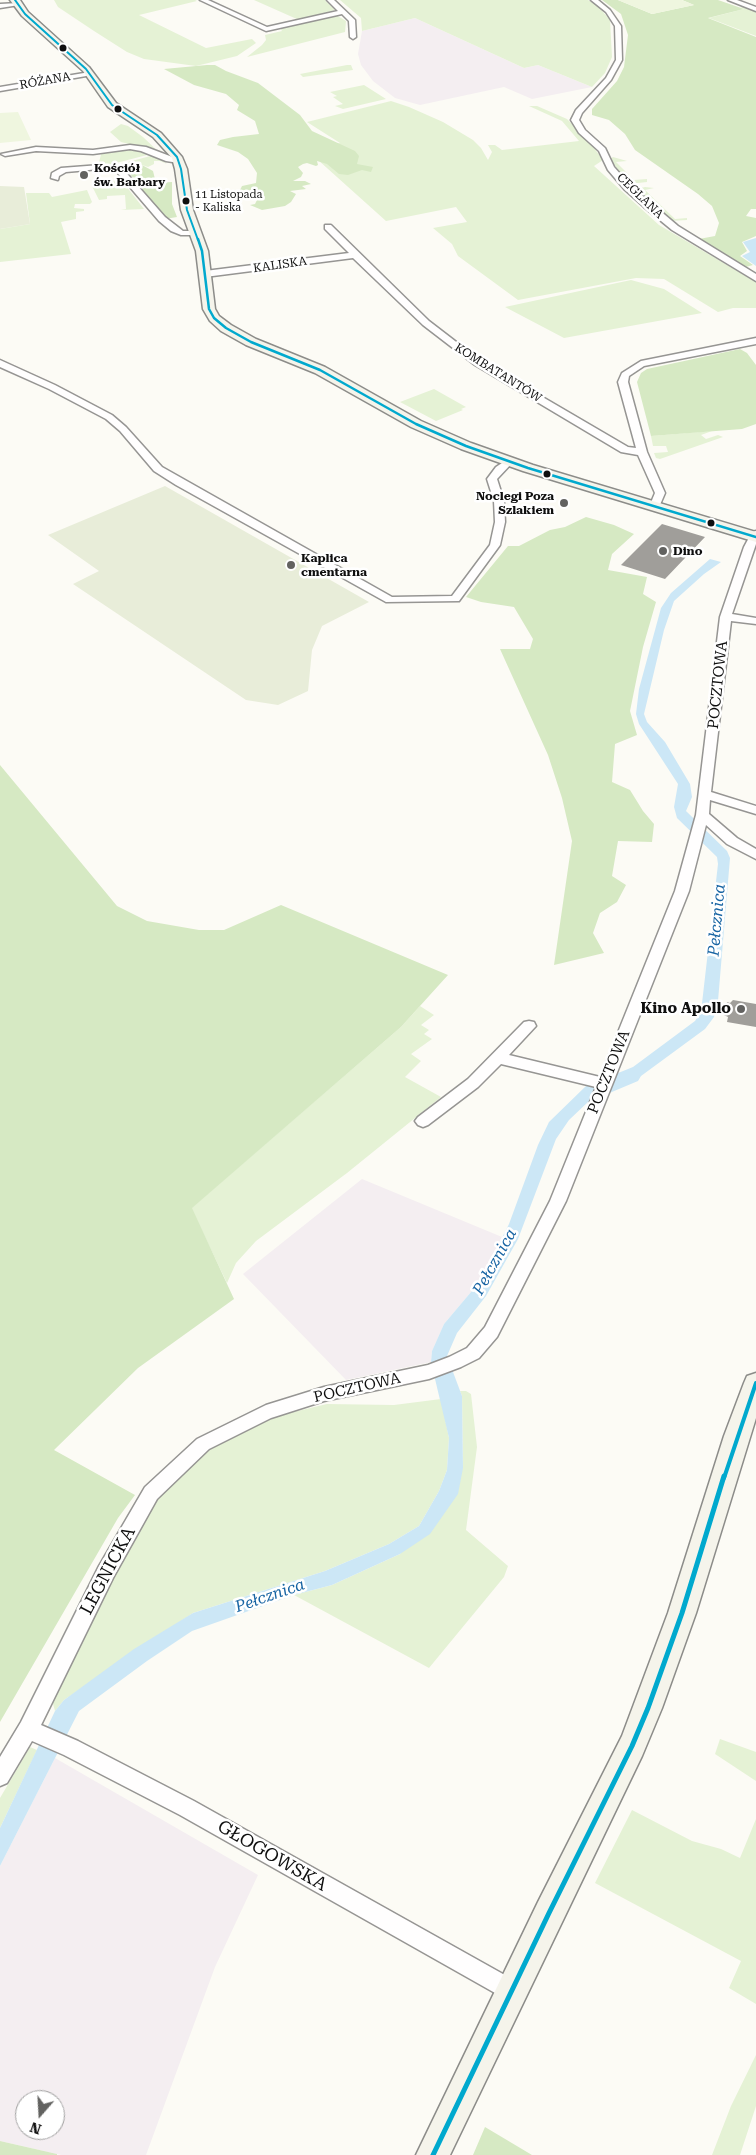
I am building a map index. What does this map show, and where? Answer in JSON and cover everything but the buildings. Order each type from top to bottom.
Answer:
[{"type":"main road","points":[[16,2],[90,74],[112,105],[158,135],[169,146],[179,161],[183,197],[202,248],[209,309],[214,318],[233,333],[308,364],[436,433],[508,462],[756,536]]},
{"type":"main road","points":[[433,2155],[634,1741],[648,1708],[682,1614],[737,1436],[756,1383]]},
{"type":"street","points":[[203,0],[266,29],[343,12]]},
{"type":"street","points":[[330,0],[352,20],[353,36]]},
{"type":"street","name":"CEGLANA","points":[[594,0],[608,11],[620,31],[619,60],[602,88],[579,112],[575,120],[582,131],[602,150],[611,168],[628,188],[675,228],[756,278]]},
{"type":"street","points":[[730,0],[756,9]]},
{"type":"street","points":[[0,6],[16,2]]},
{"type":"street","name":"RÓŻANA","points":[[0,88],[90,74]]},
{"type":"street","points":[[5,154],[36,149],[93,152],[130,147],[143,149],[166,159],[179,161]]},
{"type":"street","points":[[55,178],[55,175],[64,170],[100,167],[119,170],[162,219],[174,229],[181,233],[196,233]]},
{"type":"street","name":"KOMBATANTÓW","points":[[328,227],[426,323],[478,363],[625,450],[642,452]]},
{"type":"street","name":"KALISKA","points":[[205,274],[354,254]]},
{"type":"street","points":[[655,505],[660,493],[642,452],[623,382],[625,374],[641,364],[756,340]]},
{"type":"street","points":[[0,363],[52,387],[109,417],[123,429],[158,469],[390,600],[456,598],[495,545],[500,522],[499,508],[492,479],[500,468],[508,462]]},
{"type":"street","name":"POCZTOWA","points":[[266,1412],[324,1394],[429,1372],[473,1354],[491,1332],[558,1201],[682,891],[701,817],[713,736],[726,616],[749,547],[756,536]]},
{"type":"street","points":[[726,616],[756,621]]},
{"type":"street","points":[[704,794],[756,810]]},
{"type":"street","points":[[701,817],[732,841],[756,855]]},
{"type":"street","points":[[423,1121],[473,1083],[529,1026]]},
{"type":"street","points":[[498,1058],[586,1078],[606,1077]]},
{"type":"street","name":"LEGNICKA","points":[[0,1776],[28,1729],[106,1572],[151,1493],[203,1444],[266,1412]]},
{"type":"street","name":"GŁOGOWSKA","points":[[28,1729],[71,1748],[187,1808],[511,1992]]},
{"type":"shaded area","points":[[415,18],[524,68],[538,65],[592,87],[532,99],[504,87],[420,105],[395,98],[373,81],[361,65],[358,54],[362,31]]},
{"type":"shaded area","points":[[362,1179],[502,1237],[488,1266],[471,1292],[444,1324],[432,1351],[431,1362],[346,1380],[243,1274]]},
{"type":"shaded area","points":[[55,1758],[258,1875],[215,1967],[146,2155],[61,2155],[0,2141],[0,1866]]},
{"type":"green space","points":[[54,0],[195,0],[197,1],[139,15],[206,48],[252,39],[256,43],[237,56],[196,66],[144,59],[127,52],[94,31],[58,7]]},
{"type":"green space","points":[[254,0],[325,0],[335,10],[299,20]]},
{"type":"green space","points":[[340,0],[588,0],[597,5],[610,20],[612,57],[605,73],[592,87],[538,65],[524,68],[415,18],[362,31],[361,18]]},
{"type":"green space","points":[[602,0],[618,0],[652,14],[694,5],[682,0],[718,0],[744,9],[708,18],[756,37],[756,209],[751,209],[746,216],[756,218],[756,236],[742,242],[747,251],[740,256],[753,265],[742,268],[699,239],[715,236],[719,223],[712,206],[635,150],[625,134],[609,120],[592,115],[592,109],[617,81],[624,67],[628,35],[621,14]]},
{"type":"green space","points":[[618,0],[682,0],[694,5],[652,14]]},
{"type":"green space","points":[[743,6],[756,11],[756,36],[709,18],[744,9],[740,7]]},
{"type":"green space","points":[[336,15],[346,21],[345,32],[247,57],[262,45],[266,40],[265,35],[282,31],[280,28]]},
{"type":"green space","points":[[215,65],[258,83],[300,115],[312,131],[355,151],[359,156],[357,164],[373,167],[371,172],[362,170],[348,175],[339,174],[327,164],[317,161],[318,165],[316,166],[307,163],[303,164],[298,167],[303,173],[301,177],[293,181],[305,181],[311,184],[302,186],[306,189],[290,191],[296,194],[291,202],[285,206],[262,210],[250,205],[255,204],[257,200],[252,197],[244,198],[226,195],[229,193],[238,194],[242,186],[256,183],[257,173],[248,159],[238,152],[217,145],[220,140],[259,134],[255,121],[237,110],[239,105],[226,94],[194,85],[164,69]]},
{"type":"green space","points":[[351,65],[353,70],[303,77],[300,74]]},
{"type":"green space","points":[[364,85],[386,99],[343,109],[335,106],[343,104],[333,97],[337,96],[330,92]]},
{"type":"green space","points":[[391,101],[443,122],[473,140],[481,148],[488,160],[492,152],[488,145],[495,145],[502,150],[579,141],[562,121],[529,106],[537,106],[567,119],[589,141],[603,160],[594,166],[659,225],[756,282],[756,308],[733,308],[718,312],[664,279],[636,278],[518,300],[458,256],[452,244],[433,228],[467,222],[456,207],[386,221],[308,151],[340,143],[307,122]]},
{"type":"green space","points":[[18,112],[31,140],[0,143],[0,113]]},
{"type":"green space","points":[[121,124],[128,126],[143,137],[163,156],[145,148],[121,142],[110,132]]},
{"type":"green space","points":[[132,148],[151,154],[112,164],[109,167],[99,162],[102,151]]},
{"type":"green space","points":[[154,155],[167,164],[154,161],[154,164],[148,167],[142,165],[127,170],[124,166],[114,168],[117,165]]},
{"type":"green space","points":[[613,157],[627,161],[616,162],[634,180],[647,179],[647,182],[629,184],[610,159]]},
{"type":"green space","points":[[142,165],[153,171],[156,183],[172,182],[172,204],[177,217],[165,219],[127,170]]},
{"type":"green space","points":[[117,181],[126,186],[144,209],[121,210],[126,209],[125,195],[107,196],[107,199],[99,200],[92,186]]},
{"type":"green space","points":[[0,186],[24,187],[30,224],[0,229]]},
{"type":"green space","points":[[645,187],[654,188],[645,190],[675,219],[687,218],[687,220],[671,221],[637,189]]},
{"type":"green space","points":[[87,190],[92,202],[90,204],[75,204],[74,208],[84,209],[84,211],[76,212],[76,219],[61,222],[71,254],[0,262],[0,229],[30,224],[26,193],[49,193],[52,197]]},
{"type":"green space","points":[[631,280],[664,289],[702,313],[564,338],[505,307]]},
{"type":"green space","points":[[740,349],[747,353],[756,365],[756,424],[742,429],[651,436],[637,382],[641,373],[647,369]]},
{"type":"green space","points":[[434,389],[466,407],[436,421],[400,402]]},
{"type":"green space","points":[[712,431],[701,435],[706,439],[718,435],[723,437],[660,459],[656,458],[654,453],[668,452],[666,446],[653,446],[651,436]]},
{"type":"green space","points":[[165,486],[369,602],[322,626],[312,650],[308,691],[278,705],[246,700],[73,584],[99,571],[48,535]]},
{"type":"green space","points":[[586,517],[614,525],[634,534],[612,554],[608,570],[647,577],[643,594],[656,602],[643,647],[630,711],[637,735],[615,744],[612,782],[630,790],[654,824],[652,842],[618,841],[612,876],[626,885],[617,902],[600,913],[593,933],[604,953],[554,965],[572,841],[562,798],[548,755],[500,649],[530,649],[533,639],[514,607],[481,602],[466,597],[508,546],[519,546],[550,530],[565,527]]},
{"type":"green space","points":[[0,765],[117,906],[147,921],[199,930],[224,930],[281,905],[448,975],[401,1027],[192,1208],[234,1299],[138,1368],[54,1450],[135,1495],[118,1518],[0,1722]]},
{"type":"green space","points":[[420,1006],[434,1015],[421,1025],[429,1030],[424,1034],[432,1039],[411,1054],[421,1061],[405,1077],[441,1097],[347,1173],[256,1241],[236,1263],[227,1283],[191,1208],[401,1027]]},
{"type":"green space","points":[[460,1391],[466,1391],[471,1394],[477,1447],[466,1530],[508,1566],[504,1577],[429,1668],[294,1595],[332,1585],[400,1554],[463,1468],[462,1396]]},
{"type":"green space","points":[[441,1399],[449,1438],[447,1470],[439,1491],[419,1526],[389,1544],[325,1571],[193,1613],[64,1700],[55,1711],[52,1700],[111,1576],[156,1497],[209,1448],[268,1418],[327,1404],[394,1405]]},
{"type":"green space","points":[[720,1739],[756,1752],[756,1781],[715,1754]]},
{"type":"green space","points":[[30,1747],[37,1750],[0,1828],[0,1798]]},
{"type":"green space","points":[[632,1810],[692,1841],[721,1849],[740,1858],[756,1819],[756,2004],[729,1988],[741,1961],[595,1883]]},
{"type":"green space","points":[[756,2055],[756,2106],[740,2155],[712,2155],[731,2106]]},
{"type":"green space","points":[[485,2127],[532,2155],[473,2155]]},
{"type":"green space","points":[[0,2141],[57,2154],[57,2155],[0,2155]]},
{"type":"water","points":[[756,238],[756,266],[742,256],[750,252],[743,242]]},
{"type":"water","name":"Pełcznica","points":[[710,559],[721,562],[704,574],[674,601],[664,630],[644,714],[647,722],[665,742],[690,784],[692,797],[686,811],[727,851],[730,858],[718,1001],[714,1017],[705,1029],[641,1076],[638,1081],[588,1102],[569,1120],[556,1139],[518,1239],[486,1296],[457,1333],[447,1356],[462,1396],[463,1468],[458,1494],[430,1534],[400,1554],[332,1585],[294,1595],[192,1631],[147,1661],[79,1711],[0,1866],[0,1828],[55,1711],[64,1700],[134,1649],[193,1613],[325,1571],[389,1544],[419,1526],[439,1491],[447,1470],[449,1438],[431,1362],[432,1351],[444,1324],[471,1292],[488,1266],[509,1224],[538,1145],[549,1122],[586,1086],[633,1067],[695,1021],[701,1012],[718,864],[717,857],[677,818],[674,807],[678,784],[639,724],[636,714],[639,689],[661,608],[671,593]]},
{"type":"transit line","points":[[15,0],[25,14],[86,69],[112,105],[157,135],[177,157],[181,169],[187,210],[202,251],[209,309],[214,318],[226,328],[251,342],[320,370],[416,424],[466,446],[528,468],[756,537]]},
{"type":"transit line","points":[[433,2155],[549,1913],[632,1746],[648,1708],[682,1613],[737,1436],[756,1383]]},
{"type":"place","name":"Kościół św. Barbary","points":[[84,175]]},
{"type":"place","name":"11 Listopada - Kaliska","points":[[186,201]]},
{"type":"place","name":"Noclegi Poza Szlakiem","points":[[564,503]]},
{"type":"place","name":"Dino","points":[[663,551]]},
{"type":"place","name":"Kaplica cmentarna","points":[[291,565]]},
{"type":"place","name":"Kino Apollo","points":[[741,1009]]}]
